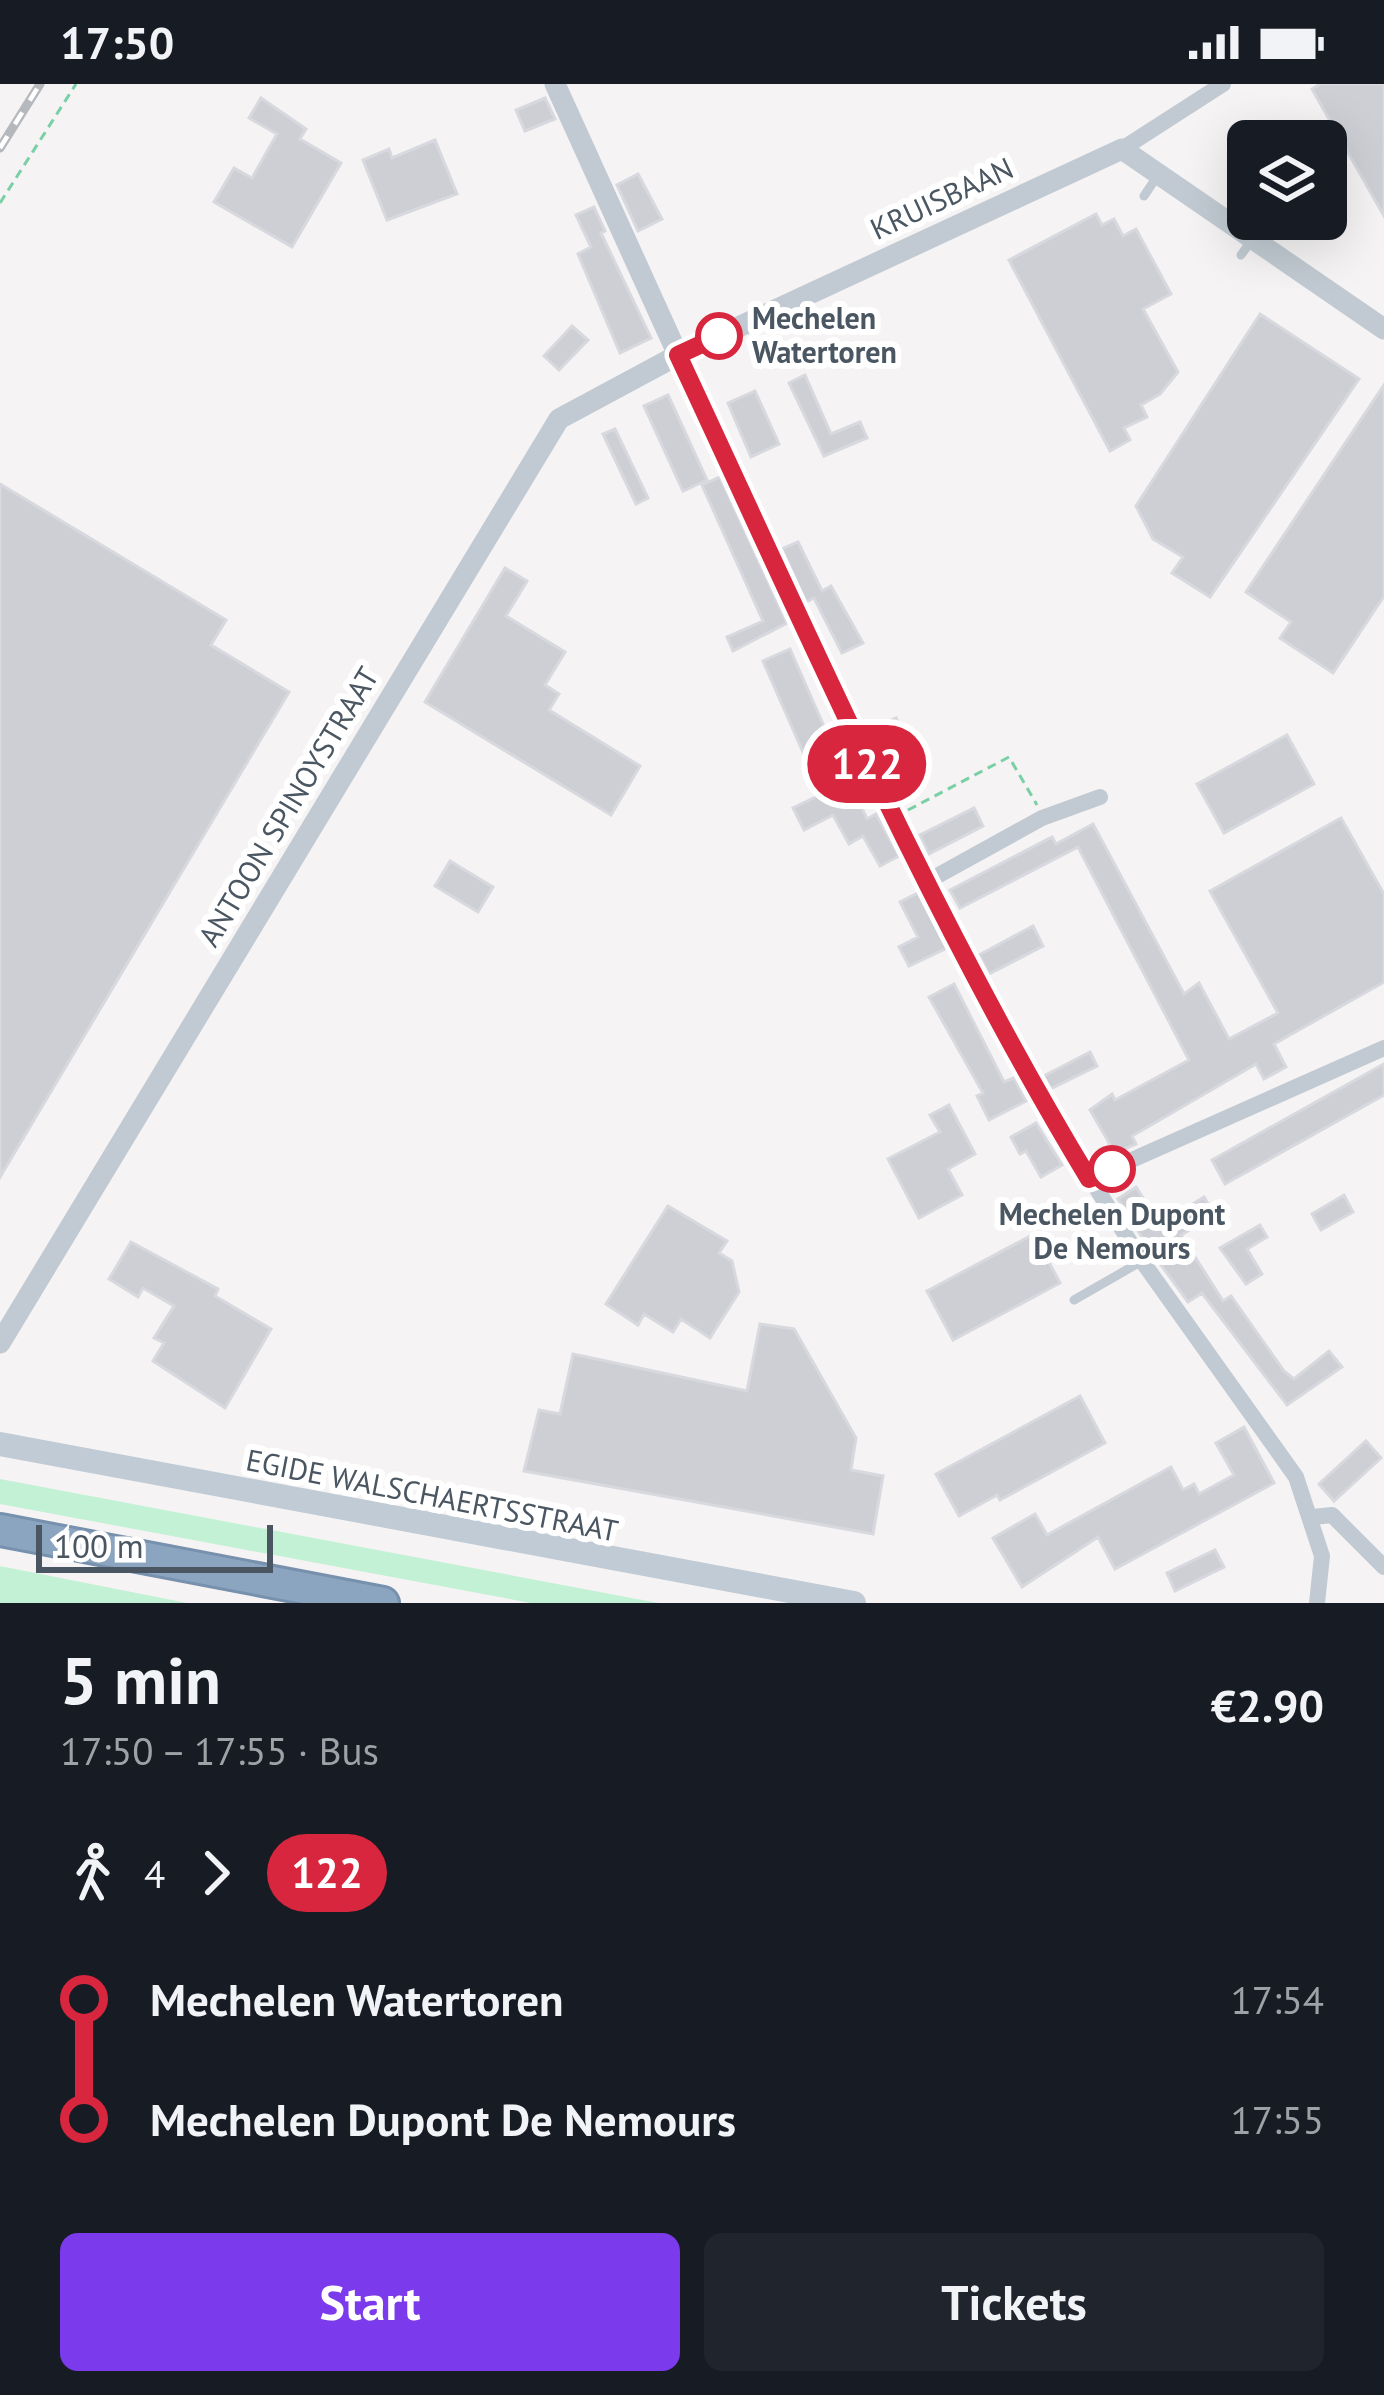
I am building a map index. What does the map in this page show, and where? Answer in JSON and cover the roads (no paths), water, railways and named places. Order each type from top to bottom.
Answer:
[{"type":"highway","points":[[0,1530],[383,1603]]},
{"type":"main road","name":"EGIDE WALSCHAERTSSTRAAT","points":[[0,1444],[854,1603]]},
{"type":"street","points":[[555,84],[878,788],[1033,1087],[1142,1261],[1296,1477],[1322,1556],[1317,1603]]},
{"type":"street","name":"KRUISBAAN","points":[[678,355],[1122,149],[1223,84]]},
{"type":"street","points":[[1122,149],[1384,329]]},
{"type":"street","name":"ANTOON SPINOYSTRAAT","points":[[0,1343],[559,419],[678,355]]},
{"type":"street","points":[[928,881],[1042,818],[1100,797]]},
{"type":"street","points":[[1089,1179],[1384,1048]]},
{"type":"street","points":[[1312,1516],[1332,1515],[1384,1567]]},
{"type":"lane","points":[[1144,196],[1159,174]]},
{"type":"lane","points":[[1074,1300],[1142,1261]]},
{"type":"railway","points":[[0,148],[40,84]]},
{"type":"place","name":"Mechelen Watertoren","points":[[719,336]]},
{"type":"place","name":"Mechelen Dupont De Nemours","points":[[1112,1169]]}]
